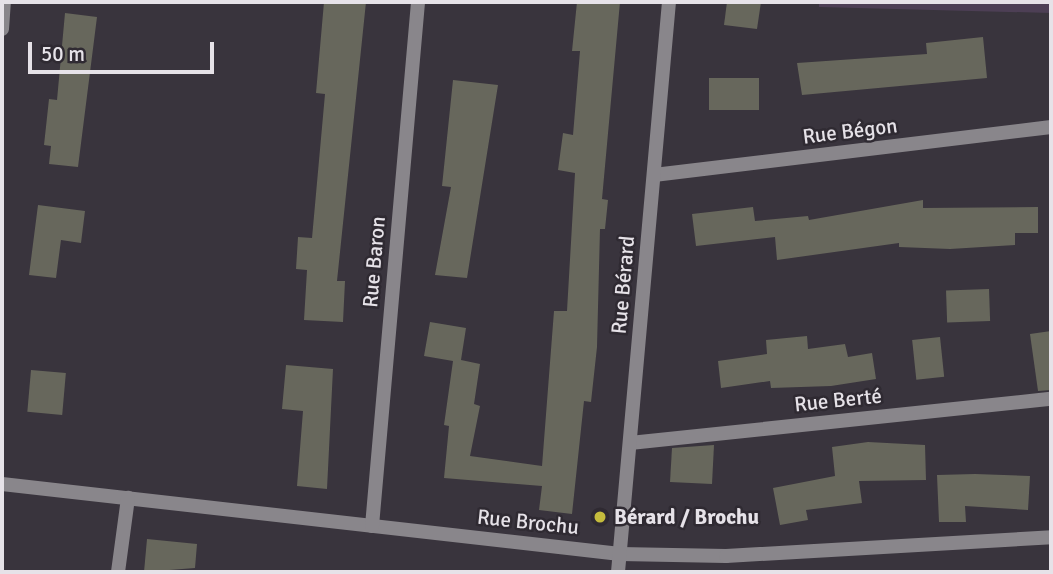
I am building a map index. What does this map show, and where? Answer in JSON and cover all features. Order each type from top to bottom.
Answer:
[{"type":"street","points":[[2,29],[4,2]]},
{"type":"street","name":"Rue Baron","points":[[372,526],[418,2]]},
{"type":"street","name":"Rue Bérard","points":[[618,572],[669,2]]},
{"type":"street","name":"Rue Bégon","points":[[654,175],[1051,127]]},
{"type":"street","name":"Rue Berté","points":[[630,443],[1051,399]]},
{"type":"street","name":"Rue Brochu","points":[[2,484],[620,554],[726,556],[1051,537]]},
{"type":"street","points":[[118,572],[128,498]]},
{"type":"shaded area","points":[[819,2],[1051,2],[1051,13],[819,7]]},
{"type":"building","points":[[324,2],[366,2],[337,281],[345,281],[343,322],[304,320],[307,270],[296,269],[298,237],[312,238],[325,94],[316,93]]},
{"type":"building","points":[[577,2],[620,2],[602,199],[608,200],[605,229],[600,229],[597,347],[591,402],[584,401],[572,514],[539,510],[542,486],[444,478],[449,426],[444,425],[453,361],[424,356],[430,322],[466,328],[461,360],[480,364],[474,404],[480,406],[470,456],[542,466],[554,311],[567,311],[575,173],[558,170],[563,133],[573,135],[580,51],[572,51]]},
{"type":"building","points":[[727,2],[761,2],[757,29],[724,25]]},
{"type":"building","points":[[65,13],[97,17],[78,167],[49,164],[51,146],[44,145],[49,99],[57,100]]},
{"type":"building","points":[[983,37],[987,78],[802,95],[797,63],[927,54],[926,43]]},
{"type":"building","points":[[709,78],[759,78],[759,110],[709,110]]},
{"type":"building","points":[[453,80],[498,85],[467,278],[435,275],[451,187],[442,186]]},
{"type":"building","points":[[923,200],[923,208],[1038,207],[1038,233],[1015,233],[1015,245],[950,249],[899,247],[899,243],[777,260],[775,237],[696,246],[692,214],[753,207],[755,221],[808,216],[809,220]]},
{"type":"building","points":[[38,205],[85,211],[81,243],[61,240],[56,278],[29,275]]},
{"type":"building","points":[[989,289],[990,321],[947,322],[946,291]]},
{"type":"building","points":[[1051,331],[1051,390],[1038,391],[1030,334]]},
{"type":"building","points":[[807,336],[808,349],[845,344],[848,357],[872,353],[876,379],[831,386],[771,388],[770,381],[721,388],[718,361],[767,354],[766,340]]},
{"type":"building","points":[[940,337],[944,377],[916,380],[912,340]]},
{"type":"building","points":[[286,365],[333,369],[327,489],[297,486],[303,411],[282,409]]},
{"type":"building","points":[[31,370],[66,373],[62,415],[27,412]]},
{"type":"building","points":[[868,442],[925,445],[926,480],[859,481],[862,503],[806,510],[808,520],[780,525],[773,488],[835,476],[832,447]]},
{"type":"building","points":[[714,445],[712,484],[670,482],[672,448]]},
{"type":"building","points":[[937,475],[1030,476],[1028,510],[965,506],[966,522],[939,522]]},
{"type":"building","points":[[147,539],[197,544],[195,568],[144,572]]},
{"type":"place","name":"Bérard / Brochu","points":[[600,517]]}]
